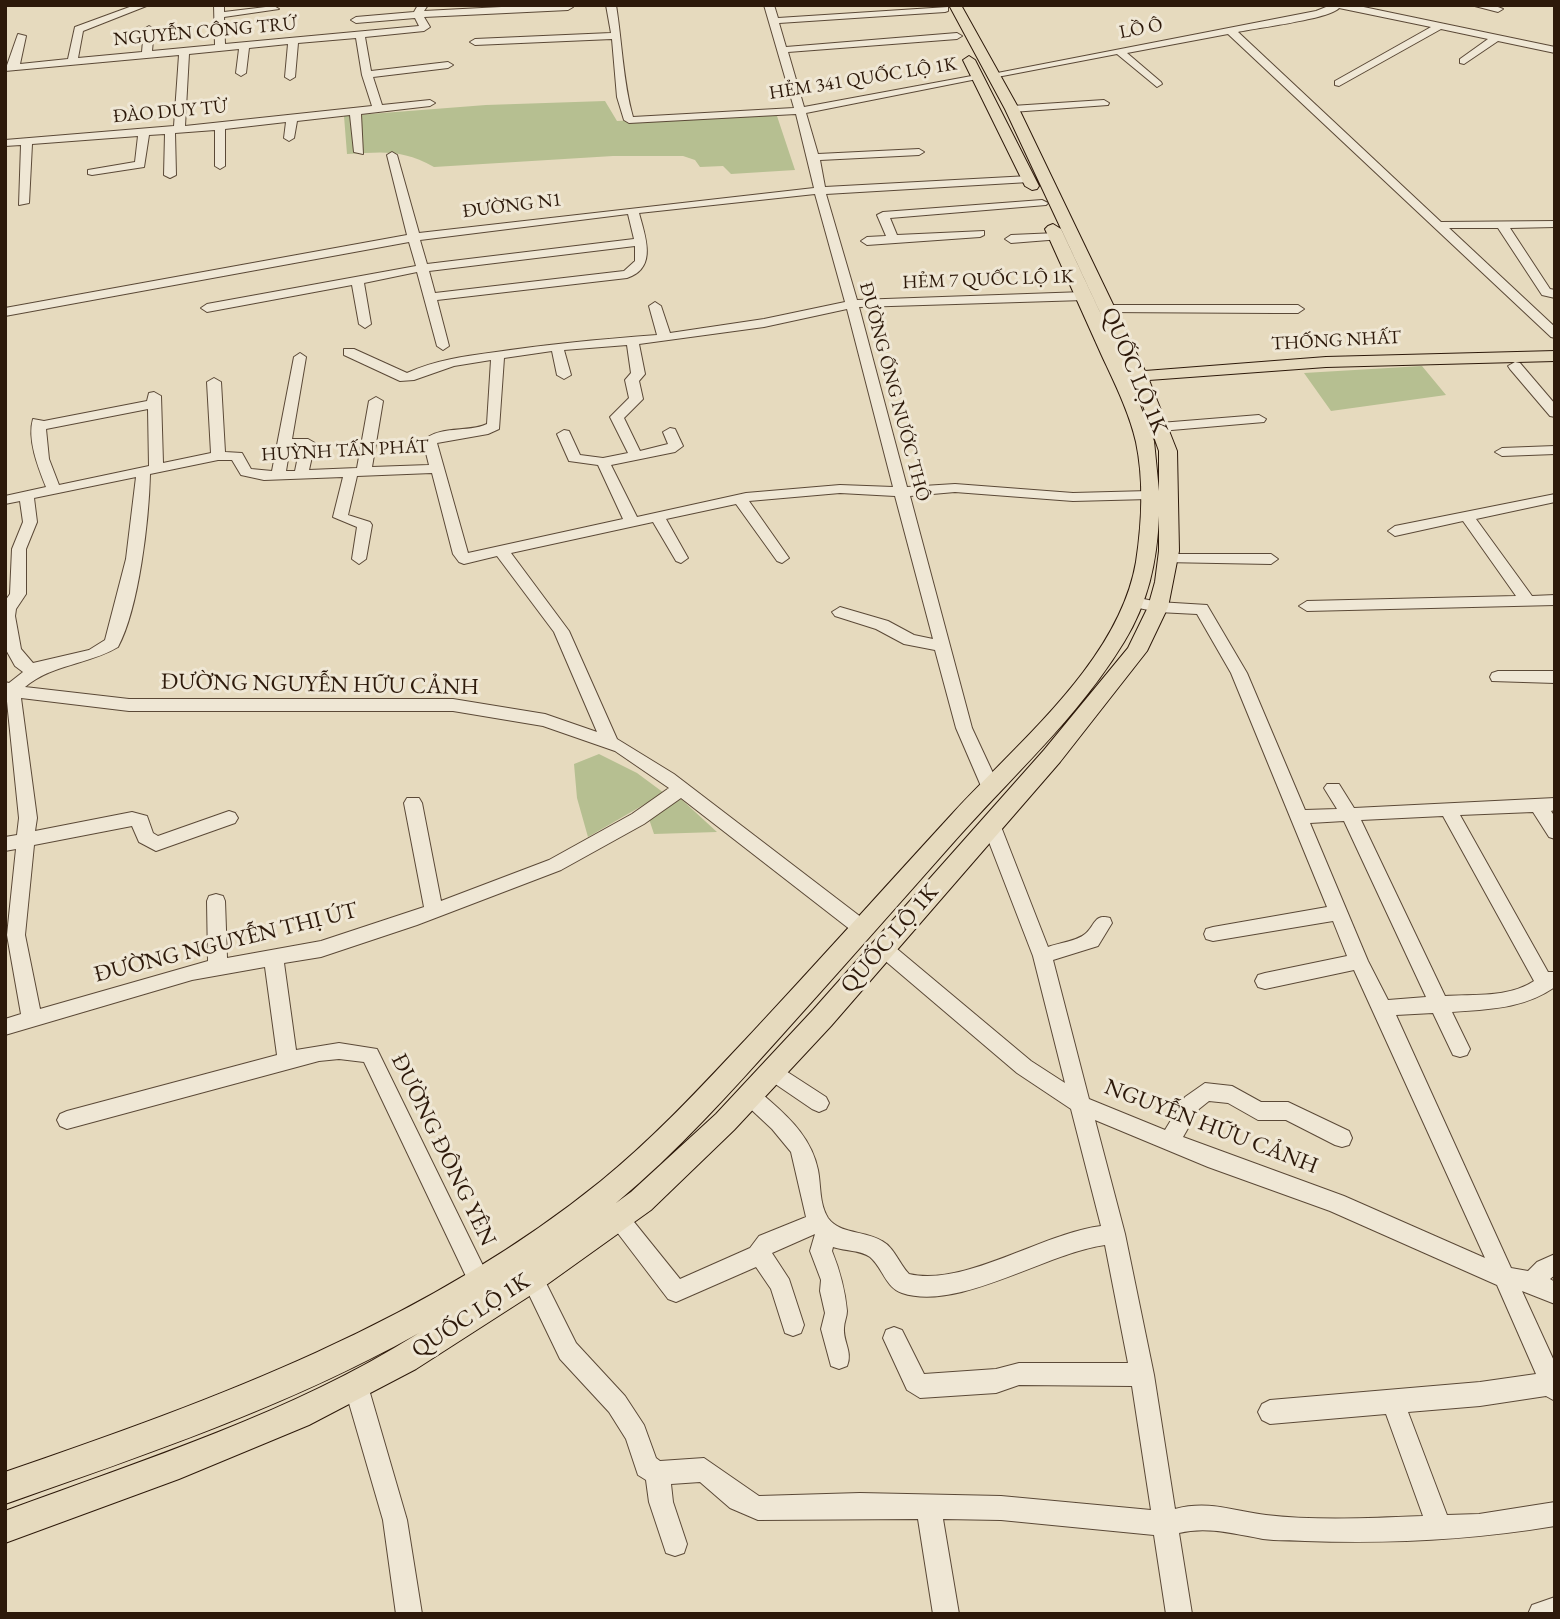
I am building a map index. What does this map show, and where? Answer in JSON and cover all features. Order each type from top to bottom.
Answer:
[{"type":"main road","name":"QUỐC LỘ 1K","points":[[5,1527],[191,1458],[298,1414],[356,1386],[405,1359],[618,1219],[650,1192],[772,1071],[990,786],[1030,745],[1107,653],[1134,602],[1142,579],[1149,495],[1147,450],[1136,413],[1132,381],[1108,309],[1012,109],[957,36],[948,7]]},
{"type":"main road","name":"QUỐC LỘ 1K","points":[[5,1488],[289,1383],[346,1356],[480,1282],[567,1224],[632,1172],[991,824],[1136,651],[1158,607],[1164,585],[1168,559],[1168,451],[1160,427],[1084,296],[1029,179],[985,76],[948,7]]},
{"type":"main road","points":[[1069,265],[1087,264]]},
{"type":"main road","name":"THỐNG NHẤT","points":[[1132,381],[1340,361],[1555,356]]},
{"type":"main road","name":"THỐNG NHẤT","points":[[1132,381],[1381,368],[1555,367]]},
{"type":"main road","points":[[1142,579],[1164,585]]},
{"type":"main road","points":[[346,1356],[356,1386]]},
{"type":"street","points":[[73,60],[78,29],[144,5]]},
{"type":"street","points":[[475,42],[617,36],[611,5]]},
{"type":"street","name":"ĐƯỜNG ỐNG NƯỚC THÔ","points":[[769,5],[814,157],[819,191],[968,738],[990,786]]},
{"type":"street","points":[[1293,5],[1303,16]]},
{"type":"street","points":[[1338,5],[1555,50]]},
{"type":"street","name":"LỒ Ô","points":[[985,76],[1303,16],[1332,10],[1338,5]]},
{"type":"street","points":[[1476,5],[1498,9]]},
{"type":"street","points":[[356,20],[420,10],[568,7]]},
{"type":"street","points":[[774,21],[948,7]]},
{"type":"street","points":[[220,48],[219,10],[274,9]]},
{"type":"street","name":"NGUYỄN CÔNG TRỨ","points":[[10,68],[424,28],[420,10]]},
{"type":"street","points":[[317,25],[321,39]]},
{"type":"street","points":[[1339,83],[1438,27]]},
{"type":"street","points":[[147,54],[149,29]]},
{"type":"street","points":[[1230,30],[1555,334]]},
{"type":"street","points":[[360,35],[367,75],[378,109]]},
{"type":"street","points":[[10,68],[21,36]]},
{"type":"street","name":"HẺM 341 QUỐC LỘ 1K","points":[[617,36],[622,97],[629,120],[707,110],[799,111],[985,76]]},
{"type":"street","points":[[782,50],[957,36]]},
{"type":"street","points":[[1464,61],[1496,38]]},
{"type":"street","points":[[290,77],[293,42]]},
{"type":"street","points":[[241,73],[244,46]]},
{"type":"street","points":[[170,176],[184,51]]},
{"type":"street","points":[[1119,51],[1157,84]]},
{"type":"street","points":[[367,75],[448,65]]},
{"type":"street","name":"ĐÀO DUY TỪ","points":[[5,143],[220,126],[430,103]]},
{"type":"street","points":[[1012,109],[1104,103]]},
{"type":"street","points":[[355,111],[359,152]]},
{"type":"street","points":[[289,138],[292,118]]},
{"type":"street","points":[[220,126],[220,166]]},
{"type":"street","points":[[92,172],[140,165],[144,131]]},
{"type":"street","points":[[23,203],[27,141]]},
{"type":"street","points":[[814,157],[919,152]]},
{"type":"street","points":[[392,155],[443,346]]},
{"type":"street","name":"ĐƯỜNG N1","points":[[5,312],[414,236],[819,191],[1029,179]]},
{"type":"street","points":[[893,239],[883,215],[1042,203]]},
{"type":"street","points":[[430,296],[627,274],[639,268],[643,261],[633,210]]},
{"type":"street","points":[[1441,225],[1555,224]]},
{"type":"street","points":[[1503,226],[1545,292],[1555,294]]},
{"type":"street","points":[[867,241],[980,233]]},
{"type":"street","points":[[1011,239],[1057,237]]},
{"type":"street","points":[[206,308],[422,268],[640,242]]},
{"type":"street","points":[[357,280],[365,324]]},
{"type":"street","name":"HẺM 7 QUỐC LỘ 1K","points":[[851,304],[1084,296]]},
{"type":"street","points":[[349,352],[405,378],[454,362],[498,358],[557,347],[664,338],[764,323],[851,304]]},
{"type":"street","points":[[655,306],[664,338]]},
{"type":"street","points":[[1108,309],[1298,309]]},
{"type":"street","points":[[632,340],[638,374],[632,380],[636,399],[617,416],[636,456]]},
{"type":"street","points":[[557,347],[564,375]]},
{"type":"street","points":[[278,476],[300,356]]},
{"type":"street","name":"HUỲNH TẤN PHÁT","points":[[218,456],[237,456],[246,472],[251,474],[278,476],[438,469],[430,441],[437,437],[494,426],[498,358]]},
{"type":"street","points":[[1515,366],[1555,414]]},
{"type":"street","points":[[5,500],[218,456],[214,382]]},
{"type":"street","points":[[32,1018],[16,935],[18,901],[28,840],[28,818],[9,689],[35,670],[94,654],[112,643],[133,556],[149,471],[154,400],[38,424],[42,459],[53,488]]},
{"type":"street","points":[[359,559],[365,525],[340,517],[358,472],[376,401]]},
{"type":"street","points":[[1160,427],[1259,419]]},
{"type":"street","points":[[565,434],[574,458],[603,462],[676,446],[670,432]]},
{"type":"street","points":[[284,443],[308,443],[301,475]]},
{"type":"street","points":[[1502,452],[1555,450]]},
{"type":"street","points":[[603,462],[632,522]]},
{"type":"street","points":[[438,469],[460,554],[464,559],[740,499],[840,489],[900,492],[955,488],[1073,496],[1149,495]]},
{"type":"street","points":[[26,494],[30,523],[19,549],[18,594],[8,609],[7,616],[17,662],[24,668],[35,670]]},
{"type":"street","points":[[1395,531],[1555,498]]},
{"type":"street","points":[[740,499],[782,558]]},
{"type":"street","points":[[1468,516],[1527,600]]},
{"type":"street","points":[[658,517],[681,558]]},
{"type":"street","points":[[500,551],[561,631],[611,744]]},
{"type":"street","points":[[1168,559],[1271,559]]},
{"type":"street","points":[[1307,606],[1554,601]]},
{"type":"street","points":[[1134,602],[1158,607],[1202,609],[1239,673],[1359,961],[1383,1008],[1553,1386],[1270,1412]]},
{"type":"street","points":[[840,612],[882,625],[910,640],[942,646]]},
{"type":"street","points":[[1498,677],[1553,681]]},
{"type":"street","name":"ĐƯỜNG NGUYỄN HỮU CẢNH","points":[[9,689],[34,695],[129,705],[453,705],[545,720],[611,744],[668,778],[873,938]]},
{"type":"street","points":[[1333,788],[1349,814],[1460,1049]]},
{"type":"street","name":"ĐƯỜNG NGUYỄN THỊ ÚT","points":[[5,1027],[143,985],[218,967],[321,949],[434,911],[555,865],[638,818],[681,789]]},
{"type":"street","points":[[413,803],[434,911]]},
{"type":"street","points":[[1301,817],[1547,805],[1555,832]]},
{"type":"street","points":[[1383,1008],[1509,1000],[1531,993],[1550,980],[1448,810]]},
{"type":"street","points":[[5,844],[132,819],[142,821],[145,837],[156,844],[229,818]]},
{"type":"street","points":[[991,824],[1042,956],[1114,1234],[1142,1376],[1179,1614]]},
{"type":"street","points":[[216,901],[218,967]]},
{"type":"street","points":[[1213,934],[1338,912]]},
{"type":"street","points":[[1042,956],[1091,941],[1103,923]]},
{"type":"street","name":"NGUYỄN HỮU CẢNH","points":[[873,938],[1024,1067],[1082,1105],[1215,1160],[1336,1203],[1502,1277],[1532,1282],[1555,1293]]},
{"type":"street","points":[[67,1120],[288,1061],[274,959]]},
{"type":"street","points":[[1265,981],[1359,961]]},
{"type":"street","name":"ĐƯỜNG ĐÔNG YÊN","points":[[288,1061],[322,1050],[354,1051],[370,1055],[480,1282]]},
{"type":"street","points":[[772,1071],[819,1103]]},
{"type":"street","points":[[1170,1140],[1192,1103],[1205,1092],[1233,1096],[1258,1111],[1288,1111],[1342,1138]]},
{"type":"street","points":[[749,1095],[787,1131],[803,1153],[809,1191],[823,1228],[821,1251],[832,1280],[831,1291],[836,1313],[832,1329],[839,1358]]},
{"type":"street","points":[[618,1219],[676,1291],[758,1255],[767,1243],[823,1228],[841,1240],[881,1252],[898,1278],[906,1284],[922,1285],[949,1283],[1075,1240],[1114,1234]]},
{"type":"street","points":[[758,1255],[769,1265],[782,1291],[793,1325]]},
{"type":"street","points":[[1532,1282],[1545,1269],[1555,1264]]},
{"type":"street","points":[[532,1278],[568,1351],[623,1412],[636,1433],[647,1466],[657,1473],[704,1470],[739,1499],[758,1508],[860,1505],[1001,1508],[1164,1524],[1188,1518],[1232,1519],[1265,1527],[1355,1531],[1479,1526],[1555,1514]]},
{"type":"street","points":[[894,1338],[915,1382],[920,1386],[996,1381],[1020,1374],[1142,1376]]},
{"type":"street","points":[[356,1386],[396,1520],[409,1614]]},
{"type":"street","points":[[1393,1402],[1440,1528]]},
{"type":"street","points":[[657,1473],[661,1502],[675,1544]]},
{"type":"street","points":[[929,1507],[946,1614]]},
{"type":"street","points":[[1541,1614],[1555,1611]]},
{"type":"green space","points":[[605,101],[617,121],[776,113],[795,170],[731,174],[723,166],[700,167],[695,160],[683,156],[613,156],[434,167],[402,154],[347,154],[344,116],[486,105]]},
{"type":"green space","points":[[1422,366],[1446,395],[1331,411],[1304,373]]},
{"type":"green space","points":[[599,754],[637,773],[664,793],[588,837],[577,798],[574,764]]},
{"type":"green space","points":[[681,799],[717,832],[654,834],[649,819]]}]
